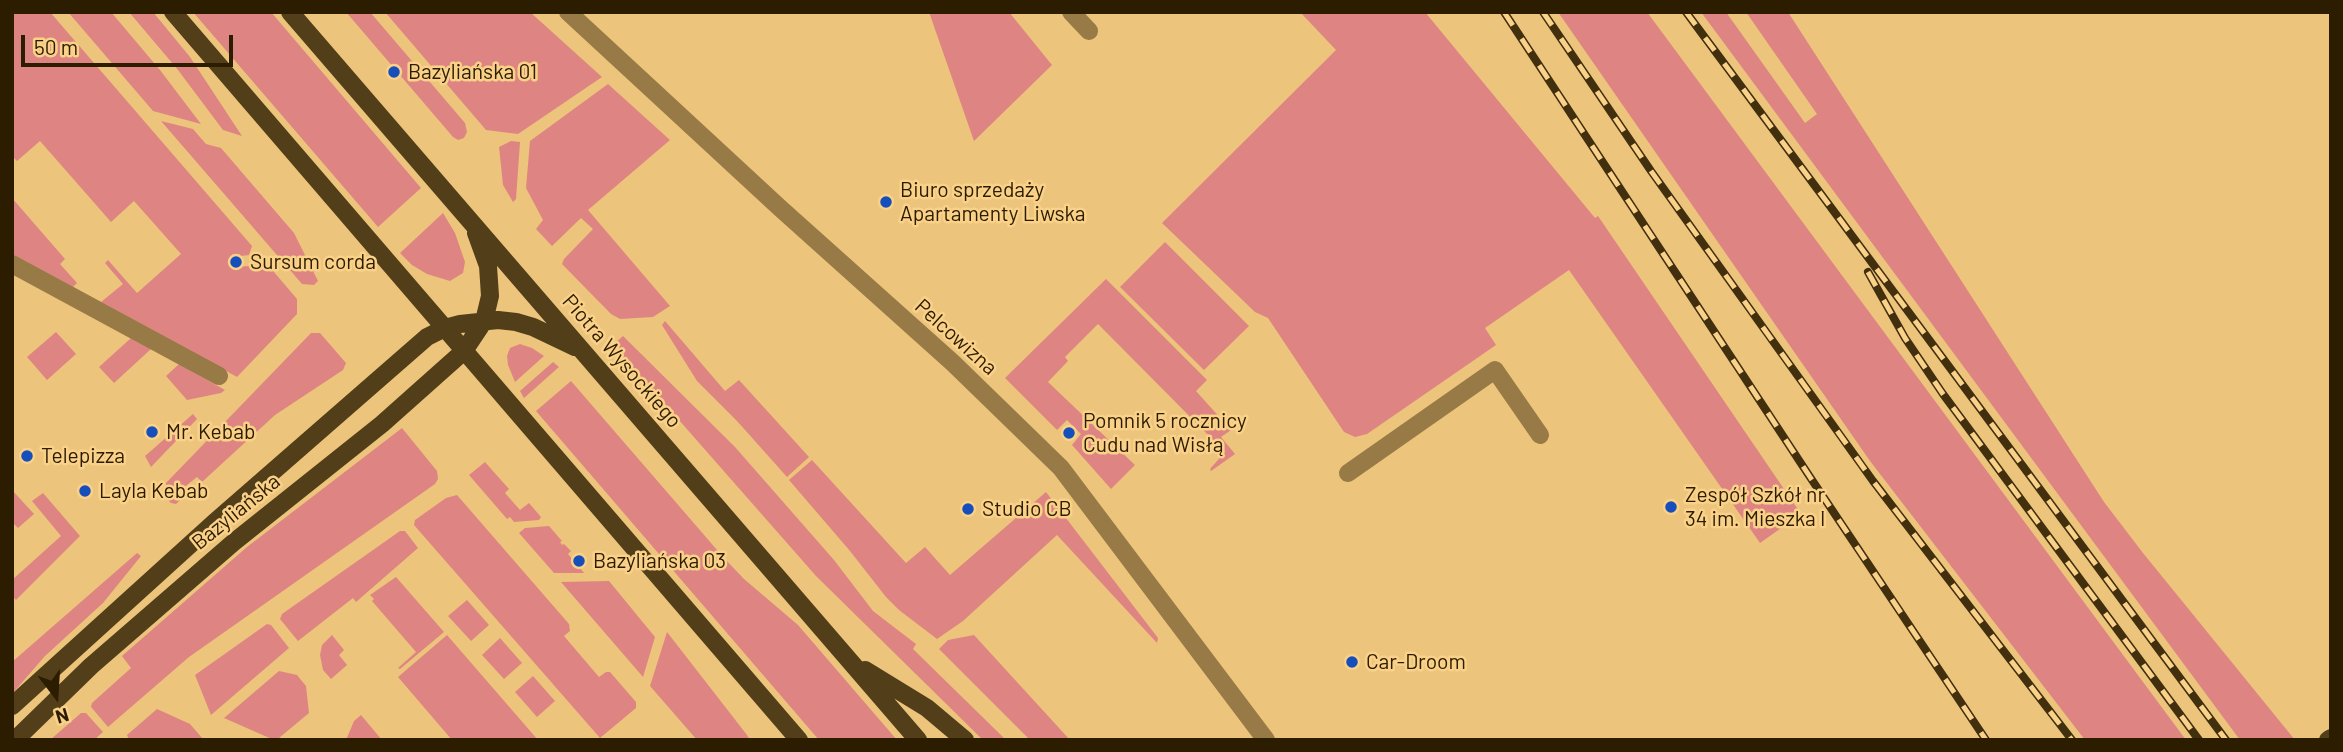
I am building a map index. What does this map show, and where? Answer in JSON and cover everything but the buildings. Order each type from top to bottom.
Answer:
[{"type":"main road","points":[[173,12],[799,740]]},
{"type":"main road","name":"Piotra Wysockiego","points":[[290,12],[918,740]]},
{"type":"main road","name":"Bazyliańska","points":[[15,740],[101,657],[234,542],[375,430],[464,351],[484,321],[490,296],[488,266],[478,236],[457,204]]},
{"type":"main road","name":"Bazyliańska","points":[[12,706],[419,342],[445,328],[484,321],[516,322],[559,339],[586,355]]},
{"type":"main road","points":[[843,653],[927,708],[965,740]]},
{"type":"main road","points":[[770,706],[788,740]]},
{"type":"street","name":"Pelcowizna","points":[[568,12],[953,363],[1060,468],[1266,740]]},
{"type":"street","points":[[1071,12],[1089,31]]},
{"type":"street","points":[[12,264],[219,376]]},
{"type":"street","points":[[1348,473],[1495,370],[1540,435]]},
{"type":"shaded area","points":[[12,12],[50,12],[252,246],[249,255],[232,257],[232,267],[268,265],[297,299],[297,314],[237,377],[101,302],[123,284],[105,263],[108,260],[137,293],[181,254],[134,201],[111,222],[40,141],[17,161],[12,156]]},
{"type":"shaded area","points":[[68,12],[111,12],[201,124],[153,111]]},
{"type":"shaded area","points":[[129,12],[153,12],[190,57],[242,136],[223,130],[178,70]]},
{"type":"shaded area","points":[[193,12],[271,12],[421,188],[378,227]]},
{"type":"shaded area","points":[[346,12],[370,12],[465,123],[467,132],[464,138],[458,140],[453,137]]},
{"type":"shaded area","points":[[385,12],[530,12],[602,77],[518,134],[486,130]]},
{"type":"shaded area","points":[[929,12],[1009,12],[1052,65],[974,141]]},
{"type":"shaded area","points":[[1300,12],[1425,12],[1595,218],[1598,216],[1801,514],[1760,543],[1569,270],[1485,328],[1496,345],[1367,434],[1355,437],[1344,432],[1268,318],[1255,312],[1162,223],[1336,50]]},
{"type":"shaded area","points":[[1558,12],[1647,12],[2186,740],[2085,740],[1870,461]]},
{"type":"shaded area","points":[[1701,12],[1726,12],[1805,123],[1817,114],[1746,12],[1788,12],[2104,502],[2295,740],[2240,740]]},
{"type":"shaded area","points":[[608,84],[670,140],[588,210],[670,306],[653,317],[620,319],[611,314],[562,264],[593,229],[581,218],[552,246],[536,229],[543,220],[526,188],[530,141]]},
{"type":"shaded area","points":[[161,121],[193,129],[206,144],[221,148],[294,233],[318,281],[314,285],[302,284]]},
{"type":"shaded area","points":[[511,141],[520,142],[516,199],[513,202],[503,185],[499,147]]},
{"type":"shaded area","points":[[12,198],[65,259],[60,264],[77,283],[73,287],[12,254]]},
{"type":"shaded area","points":[[443,213],[455,233],[465,262],[463,273],[450,281],[427,274],[412,265],[400,253]]},
{"type":"shaded area","points":[[1165,242],[1249,326],[1204,370],[1120,287]]},
{"type":"shaded area","points":[[1106,279],[1207,380],[1196,391],[1231,430],[1221,437],[1235,454],[1211,471],[1225,452],[1098,324],[1065,357],[1068,361],[1048,382],[1135,465],[1111,489],[1072,445],[1081,434],[1067,420],[1057,430],[1005,378]]},
{"type":"shaded area","points":[[665,321],[725,391],[739,380],[809,457],[787,477],[697,381],[662,325]]},
{"type":"shaded area","points":[[56,332],[76,354],[47,380],[27,357]]},
{"type":"shaded area","points":[[311,333],[320,333],[346,363],[343,370],[275,415],[202,482],[197,477],[177,493],[181,499],[176,504],[171,503],[166,498],[166,483]]},
{"type":"shaded area","points":[[623,336],[735,447],[834,560],[873,611],[916,644],[913,649],[1006,740],[983,740],[816,576],[613,345]]},
{"type":"shaded area","points":[[131,338],[151,349],[114,383],[99,367]]},
{"type":"shaded area","points":[[520,344],[544,356],[515,382],[507,356],[510,348]]},
{"type":"shaded area","points":[[553,362],[559,367],[524,398],[520,391]]},
{"type":"shaded area","points":[[179,364],[225,390],[187,400],[166,376]]},
{"type":"shaded area","points":[[571,381],[724,558],[744,579],[798,625],[897,740],[819,740],[536,411]]},
{"type":"shaded area","points":[[193,414],[197,419],[151,467],[145,456]]},
{"type":"shaded area","points":[[402,428],[437,471],[438,479],[435,484],[189,657],[108,727],[91,707],[92,703],[131,668],[122,656],[247,547]]},
{"type":"shaded area","points":[[812,460],[906,563],[925,547],[950,575],[1046,492],[1158,638],[1157,643],[1057,535],[963,621],[937,639],[886,597],[789,480]]},
{"type":"shaded area","points":[[485,462],[509,489],[505,493],[520,510],[529,503],[541,517],[539,520],[514,522],[510,517],[507,519],[469,475]]},
{"type":"shaded area","points":[[12,490],[34,514],[18,528],[12,522]]},
{"type":"shaded area","points":[[43,493],[80,536],[16,600],[12,596],[12,580],[61,536],[32,501]]},
{"type":"shaded area","points":[[457,495],[569,624],[570,631],[564,636],[599,677],[610,672],[636,702],[636,708],[600,738],[414,525],[415,520],[446,498]]},
{"type":"shaded area","points":[[549,526],[562,541],[562,545],[571,551],[568,554],[584,573],[554,573],[519,533],[525,528]]},
{"type":"shaded area","points":[[400,531],[405,531],[418,548],[356,602],[353,598],[298,641],[280,619],[282,614]]},
{"type":"shaded area","points":[[137,553],[141,556],[103,603],[45,656],[12,694],[12,662]]},
{"type":"shaded area","points":[[396,577],[444,632],[400,669],[398,668],[416,652],[372,601],[374,599],[370,595]]},
{"type":"shaded area","points":[[609,581],[655,637],[643,677],[561,582]]},
{"type":"shaded area","points":[[467,600],[489,625],[471,641],[448,616]]},
{"type":"shaded area","points":[[267,624],[271,625],[289,648],[211,715],[195,675]]},
{"type":"shaded area","points":[[667,632],[750,740],[697,740],[650,686]]},
{"type":"shaded area","points":[[332,635],[344,650],[339,655],[347,665],[331,679],[323,670],[320,655],[322,645]]},
{"type":"shaded area","points":[[447,635],[538,740],[452,740],[398,677]]},
{"type":"shaded area","points":[[974,635],[1070,740],[1030,740],[939,649],[948,640]]},
{"type":"shaded area","points":[[500,638],[522,663],[504,679],[482,655]]},
{"type":"shaded area","points":[[279,671],[297,675],[306,686],[309,713],[274,740],[224,718]]},
{"type":"shaded area","points":[[533,676],[555,701],[537,717],[515,692]]},
{"type":"shaded area","points":[[157,709],[190,724],[203,739],[129,740],[127,735]]},
{"type":"shaded area","points":[[81,713],[86,713],[103,732],[94,740],[50,740]]},
{"type":"shaded area","points":[[361,715],[382,740],[346,740],[354,721]]},
{"type":"railway","points":[[1504,12],[1986,740]]},
{"type":"railway","points":[[1543,12],[1651,171],[1873,481],[2072,740]]},
{"type":"railway","points":[[1686,12],[2226,740]]},
{"type":"railway","points":[[1868,272],[1905,338],[1943,394],[2199,740]]},
{"type":"place","name":"Bazyliańska 01","points":[[394,72]]},
{"type":"place","name":"Biuro sprzedaży Apartamenty Liwska","points":[[886,202]]},
{"type":"place","name":"Sursum corda","points":[[236,262]]},
{"type":"place","name":"Mr. Kebab","points":[[152,432]]},
{"type":"place","name":"Pomnik 5 rocznicy Cudu nad Wisłą","points":[[1069,433]]},
{"type":"place","name":"Telepizza","points":[[27,456]]},
{"type":"place","name":"Layla Kebab","points":[[85,491]]},
{"type":"place","name":"Zespół Szkół nr 34 im. Mieszka I","points":[[1671,507]]},
{"type":"place","name":"Studio CB","points":[[968,509]]},
{"type":"place","name":"Bazyliańska 03","points":[[579,561]]},
{"type":"place","name":"Car-Droom","points":[[1352,662]]}]
